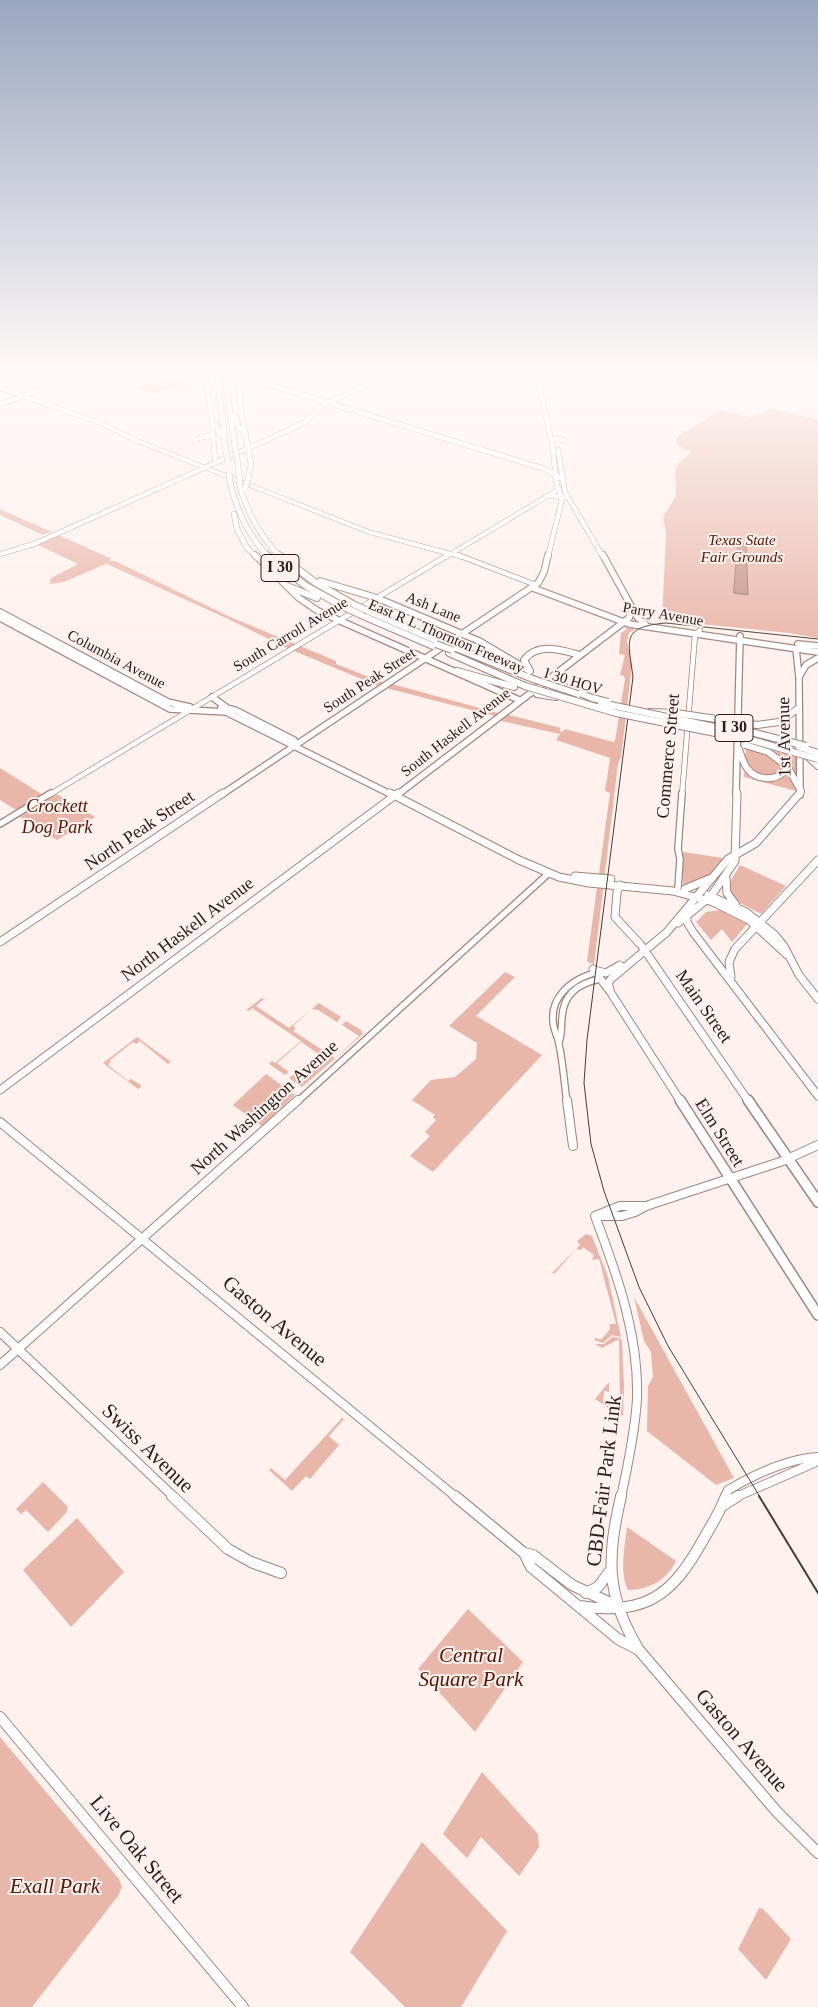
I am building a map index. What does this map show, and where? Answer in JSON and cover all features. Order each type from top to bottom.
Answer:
[{"type":"highway","name":"East R L Thornton Freeway","points":[[233,465],[239,504],[246,531],[271,560],[312,590],[529,682],[562,698],[616,713],[770,745],[818,760]]},
{"type":"highway","name":"East R L Thornton Freeway","points":[[233,465],[239,504],[256,530],[282,558],[349,606]]},
{"type":"highway","points":[[237,489],[248,479],[250,465]]},
{"type":"highway","points":[[239,504],[234,521],[247,548]]},
{"type":"highway","points":[[282,558],[325,583],[377,598]]},
{"type":"highway","points":[[287,586],[349,606]]},
{"type":"highway","points":[[479,641],[530,671]]},
{"type":"highway","points":[[457,671],[529,682],[530,671],[524,660],[535,651],[550,649],[580,655]]},
{"type":"highway","name":"East R L Thornton Freeway","points":[[452,650],[529,682],[650,712],[755,732],[818,752]]},
{"type":"highway","name":"I 30 HOV","points":[[529,682],[604,706],[818,752]]},
{"type":"highway","points":[[650,712],[676,713],[757,726],[779,722],[799,708]]},
{"type":"highway","points":[[685,728],[768,752],[787,766],[801,791]]},
{"type":"highway","points":[[739,749],[748,771],[761,777],[776,777],[783,774],[786,769],[781,761]]},
{"type":"highway","points":[[800,749],[818,766]]},
{"type":"main road","points":[[0,552],[34,544],[208,465]]},
{"type":"main road","points":[[214,465],[215,471]]},
{"type":"main road","points":[[529,465],[555,473],[562,479]]},
{"type":"main road","points":[[535,586],[544,572],[565,497],[558,465]]},
{"type":"main road","points":[[556,482],[555,473],[559,468],[559,465]]},
{"type":"main road","points":[[0,552],[55,532],[204,467]]},
{"type":"main road","points":[[547,471],[569,468]]},
{"type":"main road","points":[[547,471],[556,482],[638,618],[645,624]]},
{"type":"main road","points":[[548,496],[565,497]]},
{"type":"main road","points":[[247,548],[310,606],[338,621],[457,671],[519,700]]},
{"type":"main road","points":[[543,588],[548,580]]},
{"type":"main road","name":"Parry Avenue","points":[[535,586],[624,621],[698,632]]},
{"type":"main road","name":"Parry Avenue","points":[[535,586],[624,621],[740,638],[818,646]]},
{"type":"main road","name":"South Peak Street","points":[[296,745],[535,586]]},
{"type":"main road","name":"Ash Lane","points":[[377,598],[479,641]]},
{"type":"main road","name":"South Haskell Avenue","points":[[395,796],[624,621],[633,608]]},
{"type":"main road","name":"Columbia Avenue","points":[[0,614],[168,702],[196,707],[226,707]]},
{"type":"main road","name":"Columbia Avenue","points":[[0,614],[170,709],[189,711]]},
{"type":"main road","points":[[592,971],[608,973],[645,951],[672,926],[709,898],[735,862],[740,638]]},
{"type":"main road","name":"Parry Avenue","points":[[740,638],[818,652]]},
{"type":"main road","name":"1st Avenue","points":[[717,873],[735,854],[753,845],[790,806],[801,791],[799,677],[796,649]]},
{"type":"main road","points":[[799,677],[806,666],[818,658]]},
{"type":"main road","points":[[214,696],[226,707],[287,744],[296,745],[512,857],[570,880],[612,887],[618,886]]},
{"type":"main road","points":[[170,709],[181,716]]},
{"type":"main road","points":[[189,711],[220,711],[243,717]]},
{"type":"main road","name":"North Peak Street","points":[[0,942],[296,745]]},
{"type":"main road","name":"North Haskell Avenue","points":[[0,1090],[395,796]]},
{"type":"main road","points":[[736,832],[743,842],[753,845]]},
{"type":"main road","points":[[717,961],[735,949],[818,860]]},
{"type":"main road","points":[[678,889],[700,884],[717,873]]},
{"type":"main road","points":[[688,913],[699,895],[717,873]]},
{"type":"main road","points":[[551,874],[618,886],[678,889],[739,908]]},
{"type":"main road","points":[[726,877],[724,884],[727,894],[787,956],[818,999]]},
{"type":"main road","name":"Main Street","points":[[618,886],[615,917],[645,951],[818,1202]]},
{"type":"main road","points":[[678,889],[699,895]]},
{"type":"main road","points":[[678,889],[684,899],[689,926],[818,1096]]},
{"type":"main road","points":[[709,898],[758,924]]},
{"type":"main road","points":[[688,913],[712,908],[728,909]]},
{"type":"main road","points":[[734,983],[729,967],[735,949]]},
{"type":"main road","points":[[612,993],[609,981],[633,959]]},
{"type":"main road","name":"Elm Street","points":[[592,971],[612,993],[729,1179],[818,1315]]},
{"type":"street","name":"Parry Avenue","points":[[198,465],[369,532],[452,554],[535,586]]},
{"type":"street","name":"South Carroll Avenue","points":[[0,824],[559,489]]},
{"type":"street","name":"Commerce Street","points":[[678,889],[680,862],[678,849],[698,632]]},
{"type":"street","name":"North Washington Avenue","points":[[0,1365],[551,874]]},
{"type":"street","points":[[559,1042],[563,1034],[564,1005],[578,982],[592,971]]},
{"type":"street","points":[[573,1146],[559,1042],[554,1034],[552,1020],[557,998],[569,984],[592,971]]},
{"type":"street","points":[[577,986],[600,979]]},
{"type":"street","name":"Gaston Avenue","points":[[0,1122],[524,1553],[531,1567],[624,1644],[639,1650]]},
{"type":"street","points":[[729,1179],[788,1159],[818,1145]]},
{"type":"street","name":"CBD-Fair Park Link","points":[[617,1606],[610,1571],[612,1537],[635,1423],[635,1370],[623,1293],[595,1216],[607,1218],[639,1212],[646,1206],[729,1179]]},
{"type":"street","name":"Swiss Avenue","points":[[0,1332],[228,1549],[246,1560],[281,1573]]},
{"type":"street","points":[[617,1606],[643,1602],[660,1596],[671,1587],[688,1565],[722,1506],[781,1471],[814,1463],[818,1458]]},
{"type":"street","name":"Gaston Avenue","points":[[524,1553],[533,1555],[572,1586],[617,1606],[626,1628],[639,1650],[777,1812],[818,1853]]},
{"type":"street","points":[[586,1593],[598,1587],[610,1571]]},
{"type":"street","name":"Gaston Avenue","points":[[577,1605],[599,1610],[617,1606]]},
{"type":"street","name":"Live Oak Street","points":[[0,1717],[137,1878],[243,2007]]},
{"type":"green space","name":"Texas State Fair Grounds","points":[[678,465],[818,465],[818,638],[789,633],[662,620],[666,533],[663,517],[676,496],[675,471]]},
{"type":"green space","points":[[0,509],[110,558],[110,561],[115,561],[228,616],[336,661],[336,664],[389,685],[392,684],[498,713],[497,715],[501,716],[505,714],[561,728],[559,730],[562,732],[565,729],[613,742],[615,741],[625,679],[624,676],[620,675],[625,655],[619,654],[621,633],[627,629],[623,626],[637,627],[629,633],[627,641],[632,665],[594,965],[587,961],[610,793],[605,791],[610,758],[556,740],[560,734],[497,720],[499,717],[378,686],[287,648],[108,563],[64,582],[50,584],[51,578],[78,564],[38,545],[56,535],[50,532],[43,535],[0,515]]},
{"type":"green space","points":[[746,743],[797,757],[796,791],[744,777]]},
{"type":"green space","points":[[0,768],[43,795],[16,810],[0,800]]},
{"type":"green space","name":"Crockett Dog Park","points":[[57,794],[95,817],[57,840],[20,817]]},
{"type":"green space","points":[[683,852],[723,858],[710,876],[686,886],[683,884]]},
{"type":"green space","points":[[740,865],[786,886],[761,914],[738,902],[729,892],[730,882]]},
{"type":"green space","points":[[719,910],[747,924],[732,942],[722,929],[711,940],[696,922],[706,912]]},
{"type":"green space","points":[[505,972],[515,977],[476,1016],[542,1055],[433,1172],[410,1156],[430,1136],[425,1132],[436,1120],[433,1117],[435,1115],[412,1100],[431,1080],[455,1077],[476,1059],[477,1043],[449,1026]]},
{"type":"green space","points":[[262,998],[264,999],[256,1006],[289,1028],[319,1003],[341,1017],[337,1022],[318,1010],[312,1009],[293,1026],[296,1028],[293,1031],[335,1058],[359,1036],[342,1025],[346,1021],[361,1030],[363,1034],[302,1087],[289,1078],[293,1075],[303,1081],[326,1059],[301,1042],[277,1063],[289,1072],[285,1075],[269,1064],[272,1061],[275,1063],[301,1041],[252,1008],[249,1011],[246,1010]]},
{"type":"green space","points":[[137,1037],[171,1062],[168,1064],[140,1041],[136,1044],[133,1042],[110,1060],[108,1065],[128,1081],[131,1079],[142,1086],[138,1089],[103,1063]]},
{"type":"green space","points":[[266,1074],[295,1095],[262,1126],[233,1105]]},
{"type":"green space","points":[[586,1234],[592,1236],[608,1277],[621,1337],[612,1335],[603,1343],[594,1340],[596,1338],[601,1340],[610,1329],[610,1324],[616,1324],[599,1259],[592,1260],[594,1255],[583,1247],[581,1250],[576,1249],[580,1245],[577,1241]]},
{"type":"green space","points":[[576,1249],[554,1274],[552,1273]]},
{"type":"green space","points":[[634,1297],[734,1478],[716,1485],[647,1431],[648,1386],[653,1377],[651,1352],[644,1341]]},
{"type":"green space","points":[[612,1337],[620,1338],[622,1341],[624,1386],[623,1415],[620,1416],[595,1399],[609,1382],[609,1392],[604,1391],[603,1402],[608,1403],[609,1407],[620,1408],[619,1339],[602,1348],[595,1344],[604,1344]]},
{"type":"green space","points":[[342,1418],[344,1419],[329,1436],[339,1445],[310,1479],[306,1476],[292,1491],[269,1470],[271,1468],[285,1480]]},
{"type":"green space","points":[[43,1482],[68,1507],[66,1513],[48,1532],[26,1510],[21,1514],[16,1509]]},
{"type":"green space","points":[[77,1518],[124,1572],[71,1627],[23,1570]]},
{"type":"green space","points":[[627,1527],[676,1561],[668,1574],[662,1579],[650,1586],[636,1590],[628,1590],[625,1583],[623,1559]]},
{"type":"green space","name":"Central Square Park","points":[[468,1609],[523,1662],[475,1732],[418,1669]]},
{"type":"green space","name":"Exall Park","points":[[0,1737],[119,1879],[122,1887],[118,1896],[32,2007],[0,2007]]},
{"type":"green space","points":[[482,1772],[538,1834],[539,1847],[519,1876],[481,1837],[467,1858],[443,1834]]},
{"type":"green space","points":[[422,1842],[507,1931],[461,2007],[405,2007],[350,1952]]},
{"type":"green space","points":[[759,1908],[763,1909],[791,1939],[766,1980],[738,1949]]},
{"type":"shaded area","points":[[738,543],[746,544],[748,595],[734,593]]},
{"type":"tram line","points":[[760,1497],[668,1346],[639,1287],[604,1191],[591,1144],[584,1083],[587,1040],[633,677],[629,644],[631,637],[634,632],[641,628],[666,623],[818,639]]},
{"type":"tram line","points":[[759,1496],[818,1593]]}]
